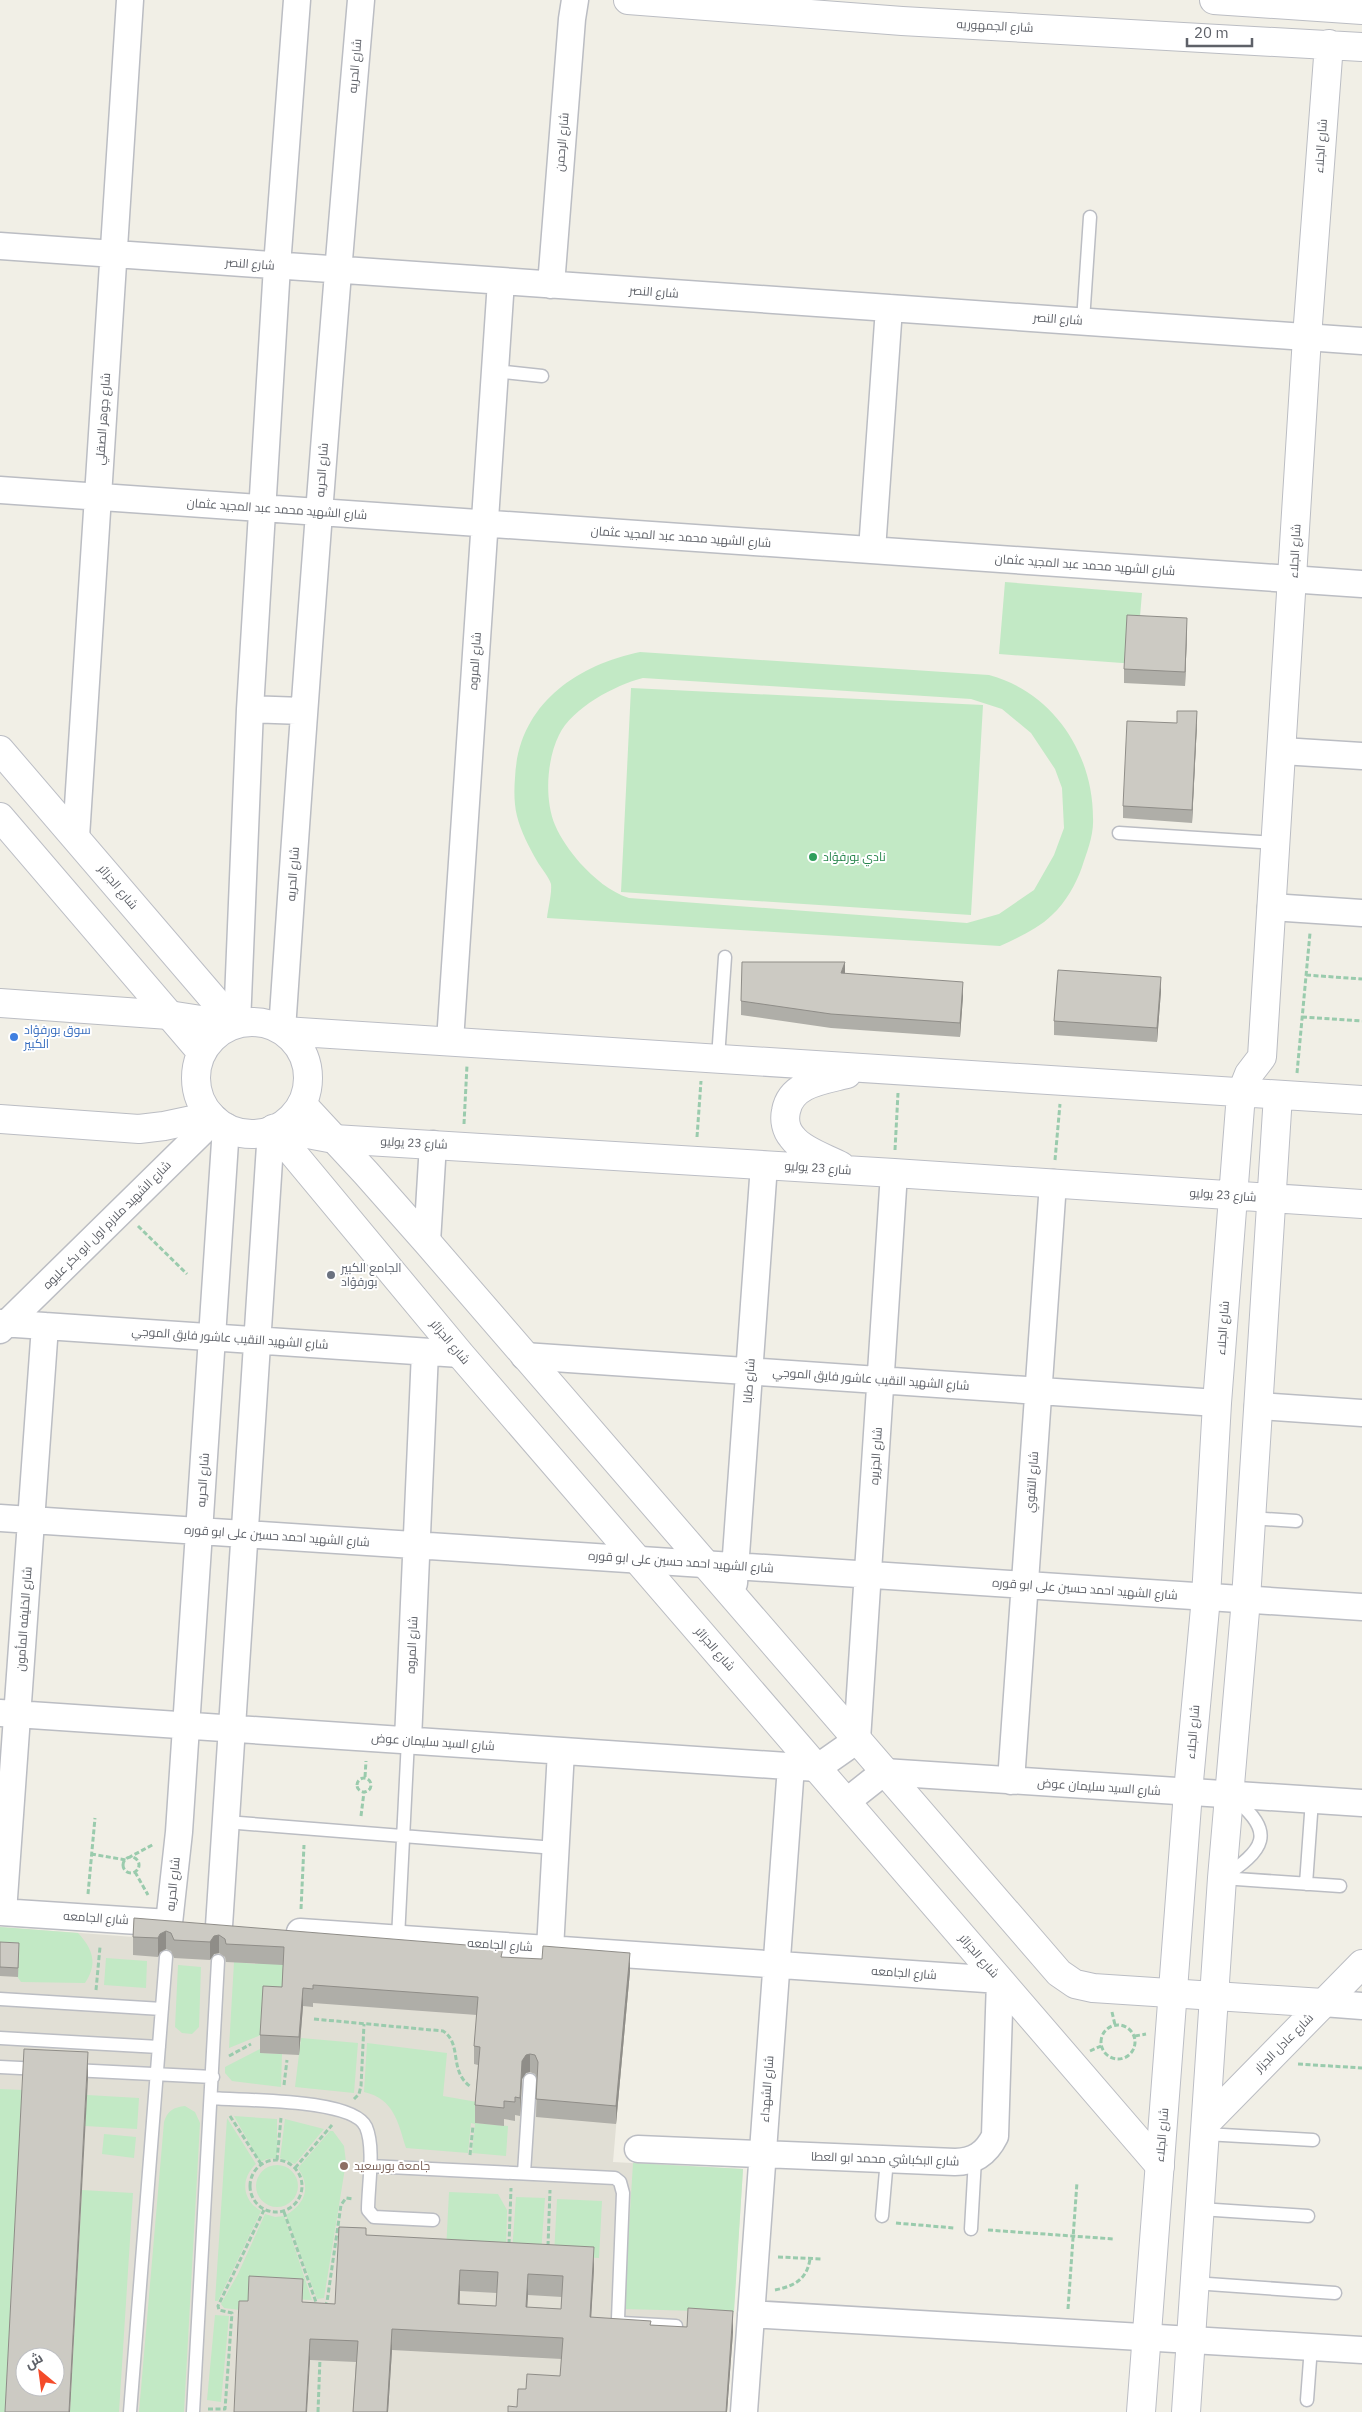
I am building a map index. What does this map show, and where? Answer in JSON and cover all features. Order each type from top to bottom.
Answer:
[{"type":"main road","name":"شارع الجمهوريه","points":[[628,0],[768,5],[902,21],[1362,47]]},
{"type":"main road","points":[[1214,0],[1331,4],[1362,10]]},
{"type":"main road","name":"شارع الجلاء","points":[[1141,2412],[1188,1792],[1206,1597],[1217,1403],[1241,1094],[1250,1074],[1262,1057],[1328,44]]},
{"type":"main road","name":"شارع الجزائر","points":[[0,750],[235,1024]]},
{"type":"main road","points":[[1,820],[202,1053]]},
{"type":"main road","points":[[0,1003],[169,1016],[235,1024],[252,1022],[268,1024],[283,1031],[294,1040],[307,1064],[309,1078],[302,1104],[290,1118],[273,1129],[248,1133],[218,1121],[139,1129],[0,1118]]},
{"type":"main road","points":[[218,1121],[201,1099],[196,1079],[198,1066],[202,1053],[215,1036],[235,1024]]},
{"type":"main road","points":[[283,1031],[870,1068],[1241,1094],[1362,1100]]},
{"type":"main road","points":[[1186,2412],[1222,1878],[1246,1599],[1271,1198],[1286,1096],[1262,1057]]},
{"type":"main road","points":[[849,1170],[800,1144],[792,1137],[785,1117],[787,1106],[792,1097],[808,1084],[870,1068]]},
{"type":"main road","points":[[302,1104],[427,1242],[1066,1980],[1084,1987],[1093,1988],[1323,2003]]},
{"type":"main road","name":"شارع الجزائر","points":[[273,1129],[460,1354],[636,1559],[804,1767],[846,1802],[1160,2166]]},
{"type":"main road","name":"شارع 23 يوليو","points":[[273,1129],[334,1138],[894,1172],[1362,1204]]},
{"type":"main road","name":"شارع عادل الجزار","points":[[1205,2128],[1265,2062],[1362,1964]]},
{"type":"street","name":"شارع جوهر الصقلي","points":[[76,837],[130,0]]},
{"type":"street","points":[[235,1024],[262,508],[277,266],[297,0]]},
{"type":"street","name":"شارع الحريه","points":[[283,1031],[303,711],[360,0]]},
{"type":"street","name":"شارع الرحمن","points":[[551,284],[571,29],[575,0]]},
{"type":"street","name":"شارع النصر","points":[[0,246],[1362,341]]},
{"type":"street","name":"شارع المروه","points":[[460,1042],[484,523],[501,281]]},
{"type":"street","points":[[872,550],[889,308]]},
{"type":"street","name":"شارع الشهيد محمد عبد المجيد عثمان","points":[[0,490],[1362,584]]},
{"type":"street","points":[[250,709],[303,711]]},
{"type":"street","points":[[1282,751],[1362,756]]},
{"type":"street","points":[[1271,907],[1362,913]]},
{"type":"street","name":"شارع الحريه","points":[[169,1925],[179,1832],[187,1726],[213,1337],[218,1121]]},
{"type":"street","name":"شارع الشهيد ملازم اول ابو بكر عليوه","points":[[2,1325],[218,1121]]},
{"type":"street","points":[[219,1928],[244,1534],[273,1129]]},
{"type":"street","points":[[427,1242],[433,1144]]},
{"type":"street","name":"شارع طابا","points":[[734,1598],[764,1164]]},
{"type":"street","name":"شارع الجزيره","points":[[857,1740],[894,1172]]},
{"type":"street","name":"شارع التقوي","points":[[1011,1781],[1053,1183]]},
{"type":"street","name":"شارع الشهيد النقيب عاشور فايق الموجي","points":[[2,1325],[45,1326],[460,1354]]},
{"type":"street","name":"شارع الخليفه المأمون","points":[[2,1912],[9,1714],[31,1520],[45,1326]]},
{"type":"street","name":"شارع المروه","points":[[408,1740],[425,1352]]},
{"type":"street","name":"شارع الشهيد النقيب عاشور فايق الموجي","points":[[524,1356],[1217,1403]]},
{"type":"street","points":[[1258,1406],[1362,1413]]},
{"type":"street","name":"شارع الشهيد احمد حسين على ابو قوره","points":[[0,1518],[1362,1607]]},
{"type":"street","name":"شارع السيد سليمان عوض","points":[[9,1714],[804,1767]]},
{"type":"street","points":[[804,1767],[857,1740]]},
{"type":"street","points":[[550,1949],[561,1751]]},
{"type":"street","name":"شارع الشهداء","points":[[744,2412],[777,1964],[804,1767]]},
{"type":"street","points":[[846,1802],[884,1772]]},
{"type":"street","name":"شارع السيد سليمان عوض","points":[[884,1772],[1362,1803]]},
{"type":"street","name":"شارع الجامعه","points":[[2,1912],[169,1925],[246,1928]]},
{"type":"street","name":"شارع الجامعه","points":[[273,1930],[1000,1980]]},
{"type":"street","name":"شارع البكباشي محمد ابو العطا","points":[[638,2149],[955,2162],[975,2159],[983,2153],[995,2136],[1000,1980]]},
{"type":"street","points":[[1323,2003],[1362,2006]]},
{"type":"street","points":[[752,2304],[1147,2336],[1362,2350]]},
{"type":"lane","points":[[1083,321],[1090,217]]},
{"type":"lane","points":[[495,371],[542,376]]},
{"type":"lane","points":[[1119,833],[1276,843]]},
{"type":"lane","points":[[710,1058],[725,957]]},
{"type":"lane","points":[[1250,1518],[1296,1521]]},
{"type":"lane","name":"شارع المروه","points":[[398,1938],[408,1740]]},
{"type":"lane","points":[[1306,1884],[1312,1800]]},
{"type":"lane","points":[[226,1822],[555,1848]]},
{"type":"lane","points":[[1222,1878],[1340,1886]]},
{"type":"lane","points":[[130,2412],[166,1957]]},
{"type":"lane","points":[[193,2410],[216,2099],[213,2071],[218,1961]]},
{"type":"lane","points":[[0,1999],[162,2010]]},
{"type":"lane","points":[[0,2038],[159,2047]]},
{"type":"lane","points":[[0,2067],[157,2075],[213,2071]]},
{"type":"lane","points":[[518,2173],[530,2080]]},
{"type":"lane","points":[[216,2099],[329,2106],[356,2116],[365,2124],[369,2137],[368,2210],[374,2217],[433,2220]]},
{"type":"lane","points":[[1205,2128],[1313,2140]]},
{"type":"lane","points":[[882,2216],[887,2159]]},
{"type":"lane","points":[[970,2229],[975,2159]]},
{"type":"lane","points":[[370,2166],[609,2177],[620,2182],[624,2193],[618,2319],[622,2323],[676,2326]]},
{"type":"lane","points":[[1200,2209],[1308,2216]]},
{"type":"lane","points":[[1194,2283],[1335,2293]]},
{"type":"lane","points":[[1307,2400],[1311,2347]]},
{"type":"path","points":[[1286,1096],[1302,1017],[1312,910]]},
{"type":"path","points":[[1306,975],[1362,979]]},
{"type":"path","points":[[1302,1017],[1362,1021]]},
{"type":"path","points":[[460,1042],[462,1146]]},
{"type":"path","points":[[695,1160],[710,1058]]},
{"type":"path","points":[[894,1172],[900,1070]]},
{"type":"path","points":[[1053,1183],[1062,1081]]},
{"type":"path","points":[[122,1210],[188,1274]]},
{"type":"path","points":[[365,1777],[370,1780],[371,1785],[369,1790],[364,1792],[358,1790],[356,1784],[359,1779],[365,1777]]},
{"type":"path","points":[[360,1832],[364,1792]]},
{"type":"path","points":[[86,1918],[95,1818]]},
{"type":"path","points":[[299,1932],[306,1828]]},
{"type":"path","points":[[158,1842],[158,1851]]},
{"type":"path","points":[[92,1854],[137,1860],[139,1868],[135,1872]]},
{"type":"path","points":[[126,1860],[123,1866],[126,1871],[135,1872],[150,1894],[142,1900]]},
{"type":"path","points":[[95,2005],[100,1947]]},
{"type":"path","points":[[314,2019],[443,2031],[453,2041],[458,2072],[471,2086]]},
{"type":"path","points":[[1121,2025],[1132,2031],[1135,2043],[1129,2056],[1116,2059],[1104,2052],[1101,2040],[1102,2035],[1110,2027],[1121,2025]]},
{"type":"path","points":[[213,2071],[251,2044]]},
{"type":"path","points":[[1265,2062],[1362,2068]]},
{"type":"path","points":[[216,2099],[261,2164]]},
{"type":"path","points":[[469,2170],[472,2126]]},
{"type":"path","points":[[278,2160],[287,2162],[299,2174],[302,2181],[300,2196],[291,2208],[284,2212],[271,2212],[264,2210],[253,2200],[250,2192],[251,2177],[261,2164],[278,2160]]},
{"type":"path","points":[[509,2245],[518,2173]]},
{"type":"path","points":[[548,2255],[550,2174]]},
{"type":"path","points":[[1068,2309],[1076,2182]]},
{"type":"path","points":[[284,2212],[316,2305],[322,2308],[327,2302],[342,2202],[346,2198],[368,2199]]},
{"type":"path","points":[[193,2410],[225,2411],[232,2313],[219,2310],[218,2306],[264,2210]]},
{"type":"path","points":[[882,2216],[886,2223],[1114,2239]]},
{"type":"path","points":[[755,2256],[822,2259]]},
{"type":"path","points":[[752,2304],[793,2285],[806,2275],[810,2258]]},
{"type":"path","points":[[318,2412],[320,2355]]},
{"type":"shaded area","name":"جامعة بورسعيد","points":[[0,1927],[134,1937],[630,1964],[613,2162],[743,2169],[727,2412],[0,2412]]},
{"type":"green space","points":[[1005,582],[1142,593],[1136,664],[999,654]]},
{"type":"green space","points":[[640,652],[989,675],[1012,683],[1032,695],[1065,728],[1077,749],[1086,771],[1091,794],[1093,824],[1090,843],[1077,880],[1062,904],[1046,920],[1027,933],[1000,946],[547,918],[551,884],[526,839],[516,811],[514,787],[519,752],[527,730],[538,710],[554,693],[572,679],[593,667],[616,658]],"holes":[[[643,678],[971,699],[1002,709],[1031,733],[1055,769],[1062,788],[1064,828],[1054,855],[1034,890],[999,914],[967,923],[629,898],[603,884],[580,863],[560,835],[552,815],[549,803],[548,779],[552,756],[559,735],[565,725],[584,707],[595,699],[632,681]]]},
{"type":"green space","points":[[631,688],[983,705],[971,915],[621,892]]},
{"type":"green space","points":[[0,1927],[78,1933],[87,1945],[92,1957],[92,1969],[85,1983],[21,1982],[0,1952]]},
{"type":"green space","points":[[286,1947],[282,2005],[261,2035],[229,2048],[234,1962],[257,1964]]},
{"type":"green space","points":[[106,1958],[147,1961],[146,1988],[104,1985]]},
{"type":"green space","points":[[178,1965],[201,1967],[199,2027],[192,2034],[182,2033],[175,2027]]},
{"type":"green space","points":[[301,2038],[358,2043],[354,2093],[295,2087]]},
{"type":"green space","points":[[367,2043],[447,2053],[443,2096],[477,2102],[475,2123],[508,2126],[506,2156],[472,2153],[475,2124],[471,2123],[468,2153],[406,2148],[397,2121],[388,2106],[374,2095],[364,2092]]},
{"type":"green space","points":[[260,2049],[260,2053],[282,2054],[281,2087],[232,2081],[225,2073],[225,2067]]},
{"type":"green space","points":[[0,2089],[24,2090],[7,2412],[0,2412]]},
{"type":"green space","points":[[87,2095],[139,2098],[137,2129],[85,2126]]},
{"type":"green space","points":[[185,2106],[195,2112],[200,2123],[184,2412],[139,2412],[164,2122],[172,2110]]},
{"type":"green space","points":[[234,2116],[277,2119],[277,2158],[260,2162]]},
{"type":"green space","points":[[227,2118],[256,2164],[247,2176],[245,2189],[250,2201],[261,2211],[218,2301],[215,2301]]},
{"type":"green space","points":[[285,2119],[324,2129],[295,2164],[280,2158]]},
{"type":"green space","points":[[330,2131],[333,2131],[344,2146],[346,2162],[324,2298],[317,2299],[286,2215],[298,2205],[304,2194],[304,2182],[298,2168]]},
{"type":"green space","points":[[104,2134],[136,2137],[134,2158],[102,2154]]},
{"type":"green space","points":[[633,2163],[743,2169],[734,2312],[624,2309]]},
{"type":"green space","points":[[281,2165],[289,2168],[295,2174],[298,2186],[295,2198],[289,2204],[273,2207],[265,2204],[259,2198],[256,2182],[259,2174],[265,2168]]},
{"type":"green space","points":[[82,2190],[133,2193],[119,2412],[70,2412]]},
{"type":"green space","points":[[449,2192],[498,2194],[507,2210],[506,2253],[446,2251]]},
{"type":"green space","points":[[516,2197],[545,2198],[541,2254],[512,2252]]},
{"type":"green space","points":[[557,2199],[602,2201],[599,2258],[554,2255]]},
{"type":"green space","points":[[265,2214],[275,2217],[284,2216],[312,2300],[249,2297],[248,2311],[224,2308],[221,2304],[238,2274]]},
{"type":"green space","points":[[215,2315],[229,2316],[221,2402],[207,2400]]},
{"type":"building","points":[[1127,615],[1187,618],[1185,672],[1124,669]]},
{"type":"building","points":[[1177,711],[1197,711],[1192,810],[1123,806],[1127,721],[1177,723]]},
{"type":"building","points":[[742,962],[845,962],[841,973],[963,982],[960,1023],[831,1014],[741,1001]]},
{"type":"building","points":[[1058,970],[1161,977],[1157,1028],[1054,1021]]},
{"type":"building","points":[[134,1918],[503,1948],[501,1957],[542,1959],[543,1946],[630,1953],[616,2106],[536,2099],[538,2062],[535,2055],[530,2054],[526,2055],[522,2061],[520,2098],[515,2097],[515,2102],[504,2101],[504,2108],[475,2105],[480,2047],[474,2046],[478,1997],[313,1985],[313,1989],[303,1988],[299,2037],[260,2035],[263,1986],[282,1987],[284,1947],[226,1944],[225,1939],[219,1935],[214,1936],[210,1942],[174,1940],[171,1933],[166,1931],[160,1934],[158,1938],[133,1937]]},
{"type":"building","points":[[0,1942],[19,1943],[18,1968],[0,1967]]},
{"type":"building","points":[[24,2049],[88,2052],[69,2412],[5,2412]]},
{"type":"building","points":[[339,2227],[366,2228],[366,2235],[594,2247],[590,2317],[651,2321],[650,2325],[687,2327],[688,2308],[733,2311],[726,2412],[508,2412],[508,2406],[517,2407],[518,2389],[526,2389],[527,2374],[560,2376],[563,2338],[392,2329],[387,2412],[353,2412],[358,2341],[310,2339],[306,2412],[234,2412],[239,2301],[248,2301],[249,2276],[303,2279],[302,2302],[335,2304]],"holes":[[[460,2270],[498,2272],[496,2306],[458,2304]],[[528,2274],[563,2276],[561,2309],[526,2307]]]},
{"type":"place","name":"نادي بورفؤاد","points":[[813,857]]},
{"type":"place","name":"سوق بورفؤاد الكبير","points":[[14,1037]]},
{"type":"place","name":"الجامع الكبير بورفؤاد","points":[[331,1275]]},
{"type":"place","name":"جامعة بورسعيد","points":[[344,2166]]}]
